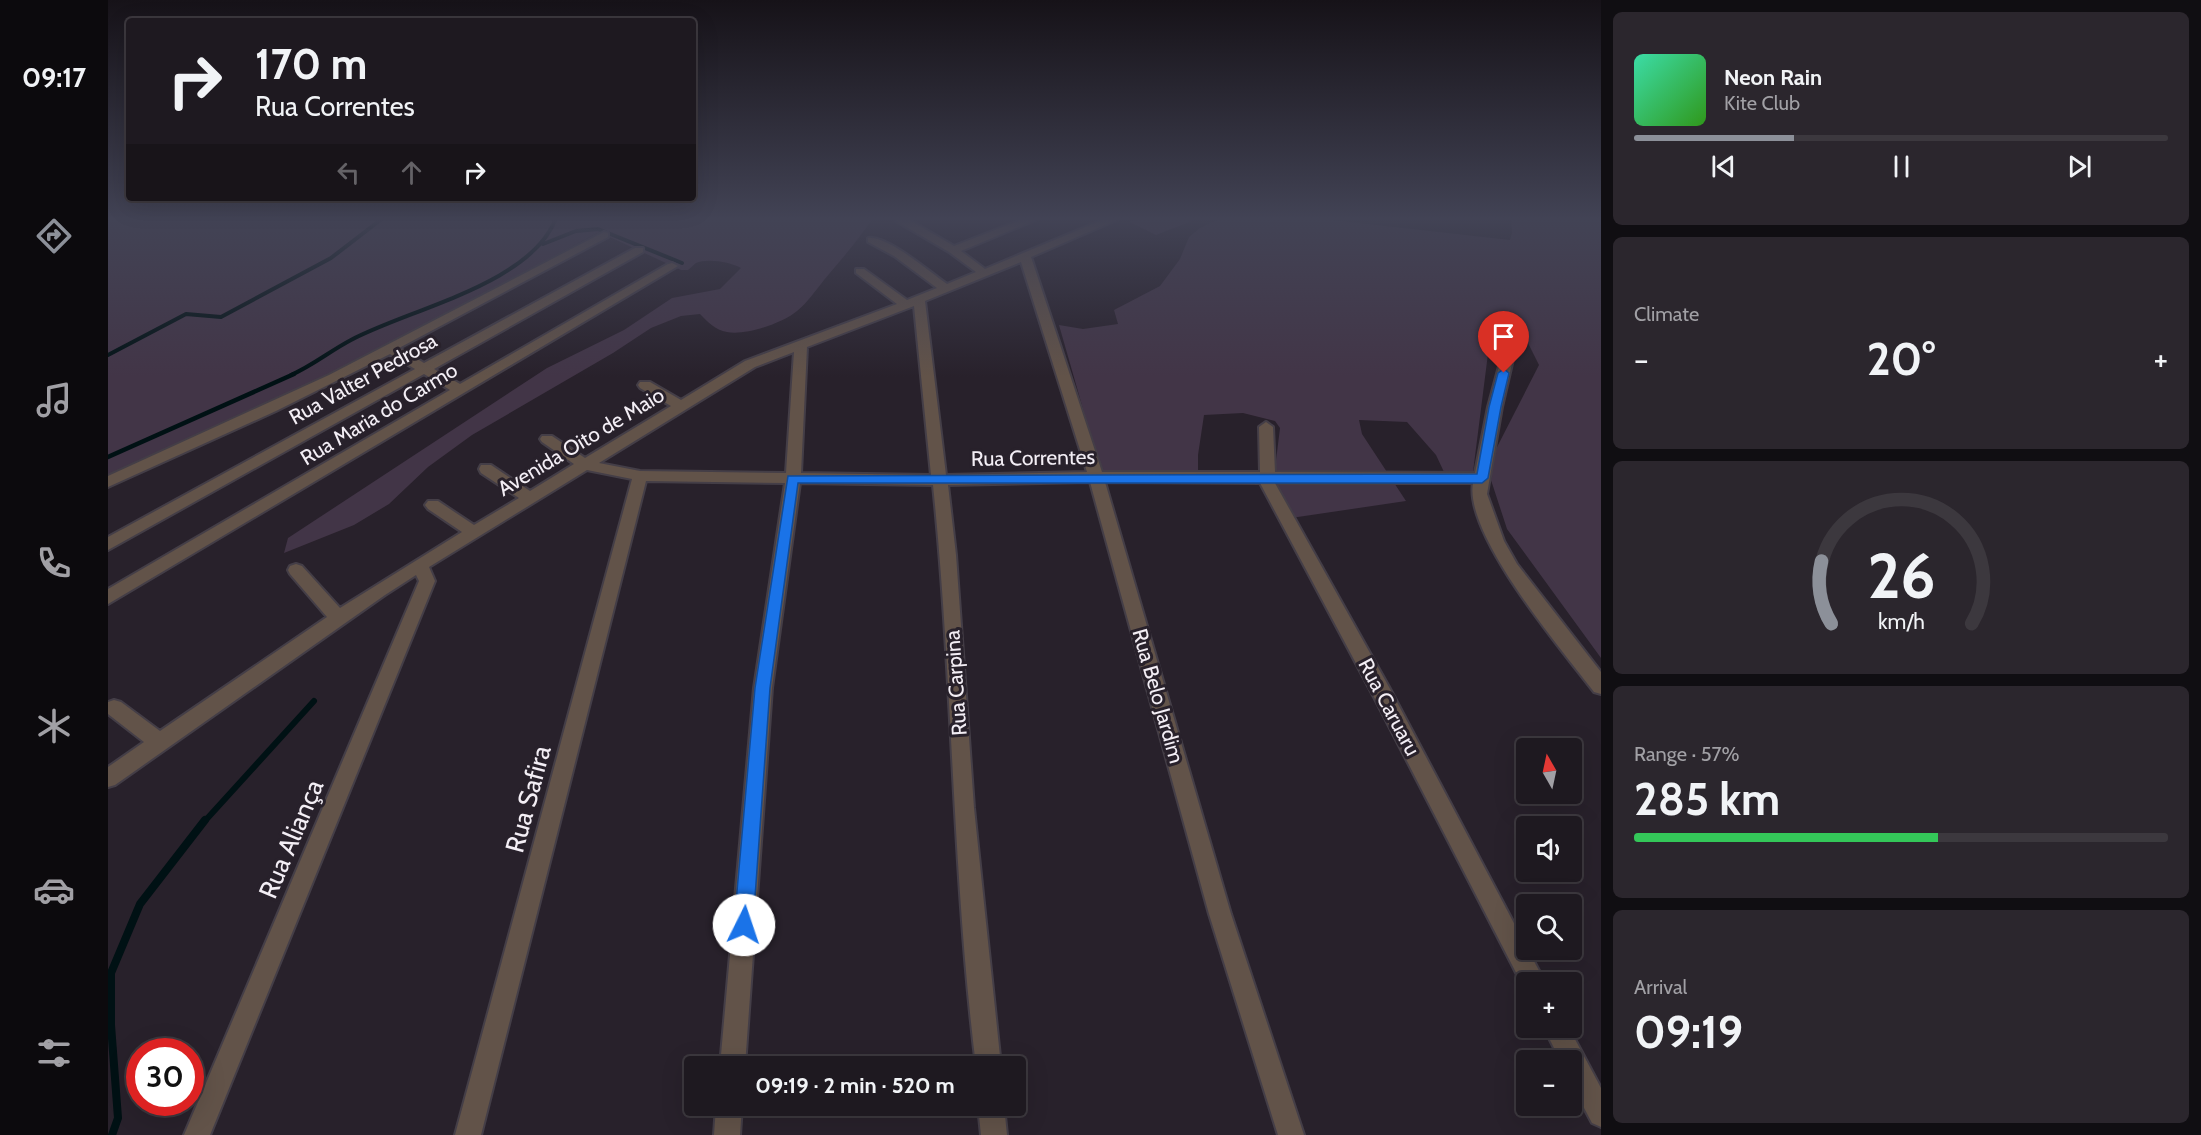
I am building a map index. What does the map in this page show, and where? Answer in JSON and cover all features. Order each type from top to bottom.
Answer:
[{"type":"street","points":[[108,482],[220,432],[391,349],[467,305],[534,271]]},
{"type":"street","name":"Rua Valter Pedrosa","points":[[108,544],[601,271]]},
{"type":"street","name":"Rua Maria do Carmo","points":[[108,597],[664,271]]},
{"type":"street","points":[[860,271],[912,303]]},
{"type":"street","points":[[921,271],[946,290]]},
{"type":"street","name":"Avenida Oito de Maio","points":[[108,778],[338,618],[420,565],[750,364],[946,290],[989,271]]},
{"type":"street","name":"Rua Belo Jardim","points":[[1030,271],[1096,477],[1220,914],[1291,1135]]},
{"type":"street","name":"Rua Carpina","points":[[912,303],[948,555],[964,808],[987,1056]]},
{"type":"street","points":[[733,1056],[763,688],[793,479],[801,344]]},
{"type":"street","points":[[391,349],[460,390]]},
{"type":"street","points":[[1508,355],[1495,407],[1479,494],[1496,541],[1511,568],[1601,686]]},
{"type":"street","points":[[645,385],[682,406]]},
{"type":"street","name":"Rua Caruaru","points":[[1266,427],[1268,485],[1382,693],[1528,972]]},
{"type":"street","points":[[548,439],[585,465]]},
{"type":"street","name":"Rua Correntes","points":[[585,465],[640,476],[793,479],[1482,478]]},
{"type":"street","points":[[486,470],[529,497]]},
{"type":"street","name":"Rua Safira","points":[[468,1135],[640,476]]},
{"type":"street","points":[[433,505],[473,532]]},
{"type":"street","name":"Rua Aliança","points":[[197,1135],[427,581],[420,565]]},
{"type":"street","points":[[296,570],[338,618]]},
{"type":"street","points":[[114,708],[159,742]]},
{"type":"street","points":[[1561,1038],[1601,1114]]},
{"type":"street","points":[[727,1135],[728,1116]]},
{"type":"street","points":[[992,1116],[994,1135]]},
{"type":"shaded area","points":[[108,271],[527,271],[402,338],[196,439],[108,477]]},
{"type":"shaded area","points":[[738,271],[832,271],[801,308],[791,316],[763,328],[735,333],[727,332],[712,325],[700,314],[681,316],[651,328],[613,353],[472,435],[428,467],[389,504],[354,525],[284,553],[288,538],[547,368],[624,330],[672,298],[720,289]]},
{"type":"shaded area","points":[[1171,271],[1601,271],[1601,658],[1507,529],[1491,480],[1495,451],[1539,365],[1525,337],[1491,330],[1473,472],[1444,472],[1436,455],[1407,422],[1359,420],[1362,434],[1406,501],[1291,518],[1273,485],[1280,428],[1275,421],[1243,413],[1204,415],[1198,471],[1101,472],[1059,325],[1083,329],[1118,324],[1114,310],[1160,286]]},
{"type":"waterway","points":[[108,355],[186,314],[221,317],[307,271]]},
{"type":"waterway","points":[[291,375],[351,340],[466,292],[506,271]]},
{"type":"waterway","points":[[108,457],[294,374]]},
{"type":"waterway","points":[[204,822],[314,701]]},
{"type":"waterway","points":[[112,1135],[118,1118],[111,1025],[111,973],[140,904],[205,820]]},
{"type":"route","points":[[744,925],[763,688],[793,479],[1482,478],[1495,407],[1504,373]]}]
